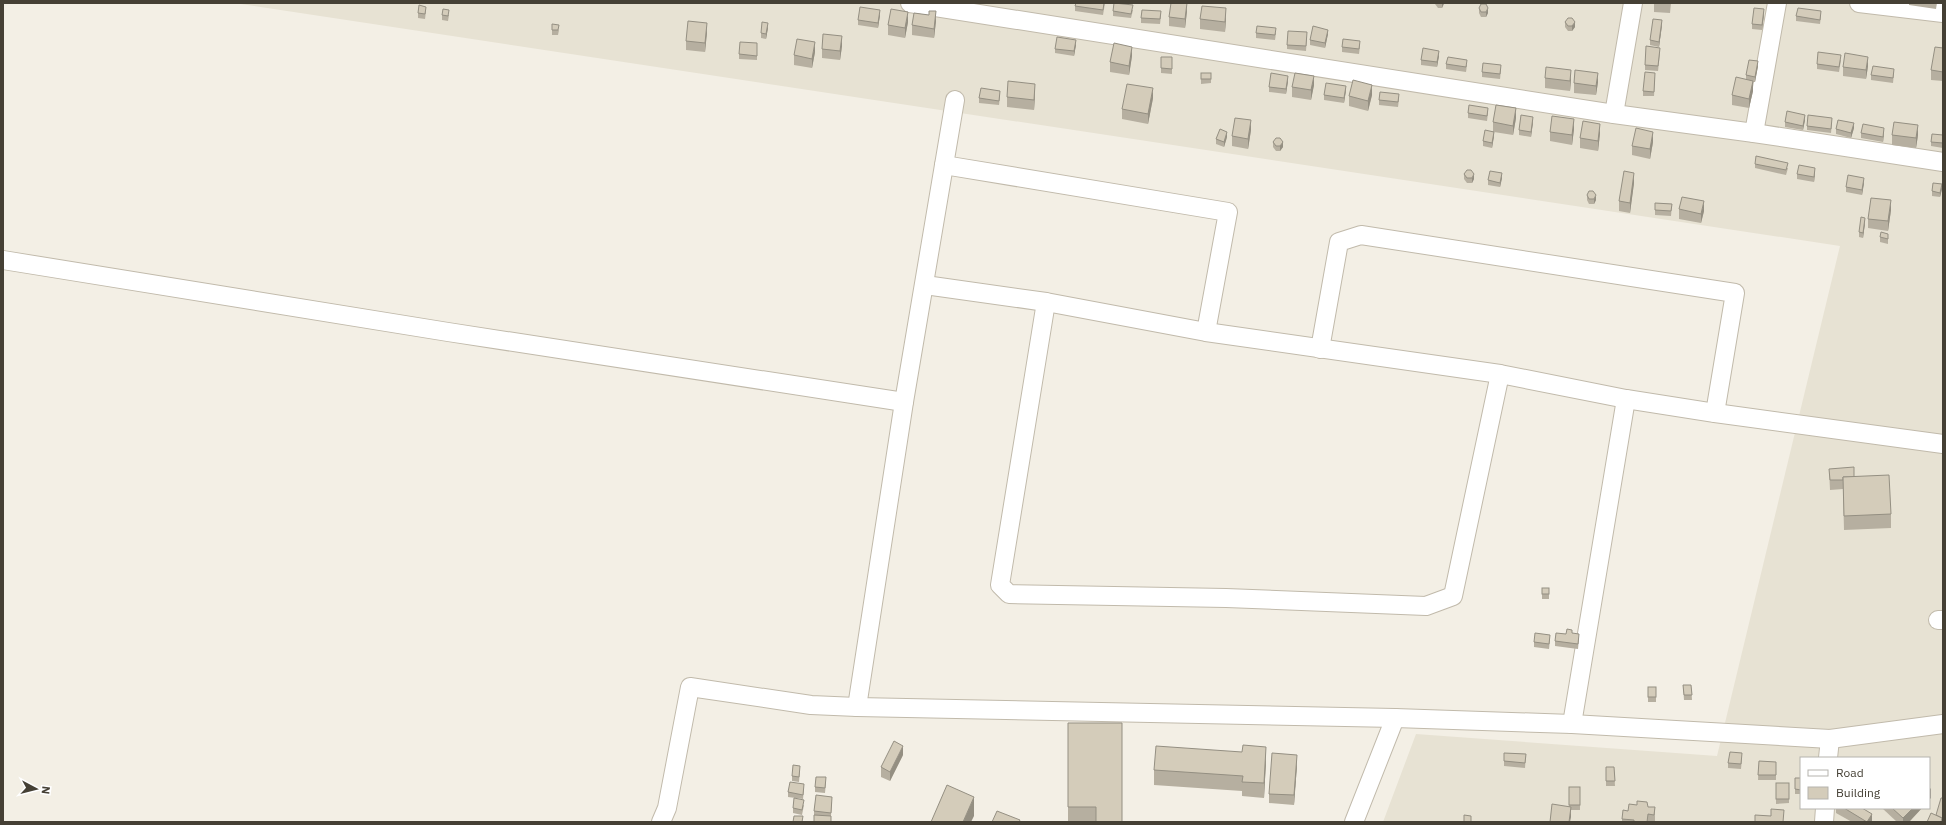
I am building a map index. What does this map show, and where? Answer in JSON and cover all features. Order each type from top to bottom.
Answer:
[{"type":"street","points":[[910,3],[1614,114],[1754,133],[1943,162]]},
{"type":"street","points":[[1614,114],[1633,3]]},
{"type":"street","points":[[1754,133],[1777,3]]},
{"type":"street","points":[[1859,3],[1943,13]]},
{"type":"street","points":[[857,708],[904,402],[925,285],[955,100]]},
{"type":"street","points":[[944,165],[1228,212],[1206,332]]},
{"type":"street","points":[[1320,349],[1339,242],[1361,235],[1734,293],[1715,413]]},
{"type":"street","points":[[3,260],[448,332],[904,402]]},
{"type":"street","points":[[925,285],[1046,302],[1206,332],[1500,374],[1626,399],[1715,413],[1943,444]]},
{"type":"street","points":[[1046,302],[1000,585],[1009,594],[1226,598],[1426,606],[1453,596],[1500,374]]},
{"type":"street","points":[[1572,724],[1626,399]]},
{"type":"street","points":[[661,822],[666,808],[690,687],[811,705],[857,708],[1395,718],[1572,724],[1830,739],[1943,724]]},
{"type":"street","points":[[1354,822],[1395,718]]},
{"type":"street","points":[[1828,757],[1830,739]]},
{"type":"street","points":[[1824,822],[1825,809]]},
{"type":"shaded area","points":[[234,3],[1943,3],[1943,822],[1383,822],[1416,734],[1717,756],[1840,246]]},
{"type":"building","points":[[1076,3],[1104,3],[1103,10],[1075,6]]},
{"type":"building","points":[[1114,3],[1133,5],[1131,14],[1113,11]]},
{"type":"building","points":[[1171,3],[1187,3],[1185,19],[1169,17]]},
{"type":"building","points":[[1481,4],[1486,4],[1488,8],[1486,12],[1481,12],[1479,8]]},
{"type":"building","points":[[419,5],[426,7],[425,14],[418,13]]},
{"type":"building","points":[[1202,6],[1226,8],[1225,22],[1200,19]]},
{"type":"building","points":[[860,7],[880,10],[878,23],[858,20]]},
{"type":"building","points":[[1754,8],[1764,9],[1762,25],[1752,24]]},
{"type":"building","points":[[1798,8],[1821,11],[1820,20],[1796,16]]},
{"type":"building","points":[[443,9],[449,10],[448,16],[442,15]]},
{"type":"building","points":[[891,9],[908,12],[905,28],[888,25]]},
{"type":"building","points":[[1142,10],[1161,11],[1160,19],[1141,18]]},
{"type":"building","points":[[929,11],[936,11],[934,29],[912,25],[914,13],[929,15]]},
{"type":"building","points":[[1568,18],[1572,18],[1575,22],[1572,26],[1568,26],[1565,22]]},
{"type":"building","points":[[1653,19],[1662,20],[1659,42],[1650,40]]},
{"type":"building","points":[[688,21],[707,23],[705,43],[686,41]]},
{"type":"building","points":[[762,22],[768,23],[766,34],[761,33]]},
{"type":"building","points":[[552,24],[559,25],[558,30],[552,30]]},
{"type":"building","points":[[1257,26],[1276,28],[1275,35],[1256,33]]},
{"type":"building","points":[[1313,26],[1328,30],[1325,43],[1310,40]]},
{"type":"building","points":[[1288,31],[1307,32],[1306,46],[1287,45]]},
{"type":"building","points":[[823,34],[842,36],[840,51],[822,49]]},
{"type":"building","points":[[1057,37],[1076,40],[1074,51],[1055,49]]},
{"type":"building","points":[[797,39],[815,42],[812,59],[794,55]]},
{"type":"building","points":[[1343,39],[1360,41],[1359,49],[1342,47]]},
{"type":"building","points":[[740,42],[757,43],[757,56],[739,54]]},
{"type":"building","points":[[1114,43],[1132,47],[1129,66],[1110,62]]},
{"type":"building","points":[[1646,46],[1660,48],[1658,66],[1645,65]]},
{"type":"building","points":[[1935,47],[1943,48],[1943,72],[1931,70]]},
{"type":"building","points":[[1423,48],[1439,51],[1437,62],[1421,60]]},
{"type":"building","points":[[1818,52],[1841,55],[1839,67],[1817,64]]},
{"type":"building","points":[[1845,53],[1868,57],[1866,70],[1843,67]]},
{"type":"building","points":[[1161,57],[1172,57],[1172,69],[1161,68]]},
{"type":"building","points":[[1448,57],[1467,60],[1466,67],[1446,64]]},
{"type":"building","points":[[1749,60],[1758,61],[1755,77],[1746,75]]},
{"type":"building","points":[[1483,63],[1501,65],[1500,74],[1482,72]]},
{"type":"building","points":[[1873,66],[1894,69],[1893,78],[1871,75]]},
{"type":"building","points":[[1546,67],[1571,70],[1570,81],[1545,78]]},
{"type":"building","points":[[1575,70],[1598,73],[1596,86],[1574,83]]},
{"type":"building","points":[[1645,72],[1655,73],[1654,92],[1643,91]]},
{"type":"building","points":[[1201,73],[1211,73],[1211,79],[1201,79]]},
{"type":"building","points":[[1271,73],[1288,76],[1286,89],[1269,87]]},
{"type":"building","points":[[1295,73],[1314,76],[1311,90],[1292,87]]},
{"type":"building","points":[[1736,77],[1753,81],[1749,99],[1732,95]]},
{"type":"building","points":[[1353,80],[1372,85],[1368,101],[1349,96]]},
{"type":"building","points":[[1008,81],[1035,84],[1034,100],[1007,97]]},
{"type":"building","points":[[1326,83],[1346,86],[1344,98],[1324,95]]},
{"type":"building","points":[[1127,84],[1153,88],[1148,114],[1122,109]]},
{"type":"building","points":[[981,88],[1000,91],[999,101],[979,98]]},
{"type":"building","points":[[1380,92],[1399,94],[1398,102],[1379,100]]},
{"type":"building","points":[[1469,105],[1488,108],[1487,116],[1468,113]]},
{"type":"building","points":[[1496,105],[1516,108],[1513,126],[1493,122]]},
{"type":"building","points":[[1787,111],[1805,115],[1803,126],[1785,122]]},
{"type":"building","points":[[1521,115],[1533,117],[1531,132],[1519,130]]},
{"type":"building","points":[[1808,115],[1832,118],[1831,129],[1807,126]]},
{"type":"building","points":[[1552,116],[1574,119],[1572,135],[1550,132]]},
{"type":"building","points":[[1235,118],[1251,120],[1248,139],[1232,136]]},
{"type":"building","points":[[1838,120],[1854,123],[1851,133],[1836,129]]},
{"type":"building","points":[[1583,121],[1600,124],[1598,141],[1580,138]]},
{"type":"building","points":[[1894,122],[1918,125],[1916,138],[1892,135]]},
{"type":"building","points":[[1863,124],[1884,128],[1883,137],[1861,133]]},
{"type":"building","points":[[1636,128],[1653,132],[1650,149],[1632,146]]},
{"type":"building","points":[[1220,129],[1227,132],[1224,142],[1216,139]]},
{"type":"building","points":[[1485,130],[1494,132],[1492,143],[1483,141]]},
{"type":"building","points":[[1932,134],[1943,135],[1943,143],[1931,142]]},
{"type":"building","points":[[1276,138],[1280,138],[1283,142],[1280,146],[1276,146],[1273,142]]},
{"type":"building","points":[[1756,156],[1788,163],[1786,170],[1755,164]]},
{"type":"building","points":[[1799,165],[1815,168],[1814,177],[1797,174]]},
{"type":"building","points":[[1467,170],[1471,170],[1474,174],[1472,178],[1467,178],[1464,174]]},
{"type":"building","points":[[1490,171],[1502,173],[1500,183],[1488,180]]},
{"type":"building","points":[[1624,171],[1634,173],[1630,203],[1619,201]]},
{"type":"building","points":[[1848,175],[1864,178],[1862,190],[1846,187]]},
{"type":"building","points":[[1933,183],[1942,184],[1940,193],[1932,191]]},
{"type":"building","points":[[1589,191],[1593,191],[1596,195],[1594,199],[1589,199],[1587,195]]},
{"type":"building","points":[[1682,197],[1704,201],[1701,214],[1679,209]]},
{"type":"building","points":[[1871,198],[1891,200],[1888,221],[1868,219]]},
{"type":"building","points":[[1655,203],[1672,204],[1671,211],[1655,210]]},
{"type":"building","points":[[1861,217],[1865,218],[1863,233],[1859,232]]},
{"type":"building","points":[[1881,232],[1888,234],[1888,239],[1880,237]]},
{"type":"building","points":[[1854,467],[1854,477],[1843,477],[1843,480],[1830,480],[1829,469]]},
{"type":"building","points":[[1889,475],[1891,514],[1844,516],[1843,477]]},
{"type":"building","points":[[1542,588],[1549,588],[1549,594],[1542,594]]},
{"type":"building","points":[[1567,629],[1572,630],[1572,633],[1579,634],[1578,644],[1555,641],[1556,633],[1566,634]]},
{"type":"building","points":[[1535,633],[1550,635],[1549,644],[1534,642]]},
{"type":"building","points":[[1683,685],[1691,685],[1692,695],[1684,695]]},
{"type":"building","points":[[1648,687],[1656,687],[1656,697],[1648,697]]},
{"type":"building","points":[[1068,723],[1122,723],[1122,822],[1096,822],[1096,807],[1068,807]]},
{"type":"building","points":[[894,741],[903,746],[890,772],[881,767]]},
{"type":"building","points":[[1243,745],[1266,747],[1264,783],[1242,782],[1243,776],[1154,770],[1156,746],[1242,752]]},
{"type":"building","points":[[1730,752],[1742,753],[1741,764],[1728,763]]},
{"type":"building","points":[[1272,753],[1297,755],[1294,795],[1269,794]]},
{"type":"building","points":[[1504,753],[1526,754],[1525,763],[1504,761]]},
{"type":"building","points":[[1759,761],[1776,762],[1776,775],[1758,775]]},
{"type":"building","points":[[793,765],[800,766],[799,777],[792,776]]},
{"type":"building","points":[[1606,767],[1614,767],[1615,781],[1606,781]]},
{"type":"building","points":[[816,777],[826,777],[825,788],[815,787]]},
{"type":"building","points":[[1795,778],[1800,778],[1800,790],[1795,789]]},
{"type":"building","points":[[790,782],[804,784],[803,795],[788,792]]},
{"type":"building","points":[[1776,783],[1789,783],[1789,799],[1776,799]]},
{"type":"building","points":[[947,785],[974,797],[963,822],[931,822]]},
{"type":"building","points":[[1569,787],[1580,787],[1580,805],[1569,805]]},
{"type":"building","points":[[816,795],[832,797],[831,813],[814,811]]},
{"type":"building","points":[[794,798],[804,800],[802,810],[793,808]]},
{"type":"building","points":[[1941,798],[1943,798],[1942,818],[1936,815]]},
{"type":"building","points":[[1637,801],[1647,802],[1648,807],[1655,807],[1654,815],[1648,814],[1647,822],[1634,822],[1634,820],[1622,819],[1623,810],[1628,811],[1629,804],[1637,805]]},
{"type":"building","points":[[1552,804],[1571,807],[1569,822],[1550,822]]},
{"type":"building","points":[[1771,809],[1784,810],[1783,822],[1755,822],[1755,815],[1771,816]]},
{"type":"building","points":[[1846,809],[1864,809],[1872,814],[1867,822]]},
{"type":"building","points":[[1893,809],[1912,809],[1903,818]]},
{"type":"building","points":[[997,811],[1020,820],[1019,822],[992,822]]},
{"type":"building","points":[[1931,813],[1942,818],[1941,822],[1927,822]]},
{"type":"building","points":[[814,815],[831,816],[831,822],[814,822]]},
{"type":"building","points":[[1464,815],[1471,816],[1471,822],[1464,822]]},
{"type":"building","points":[[794,816],[803,816],[802,822],[793,822]]}]
